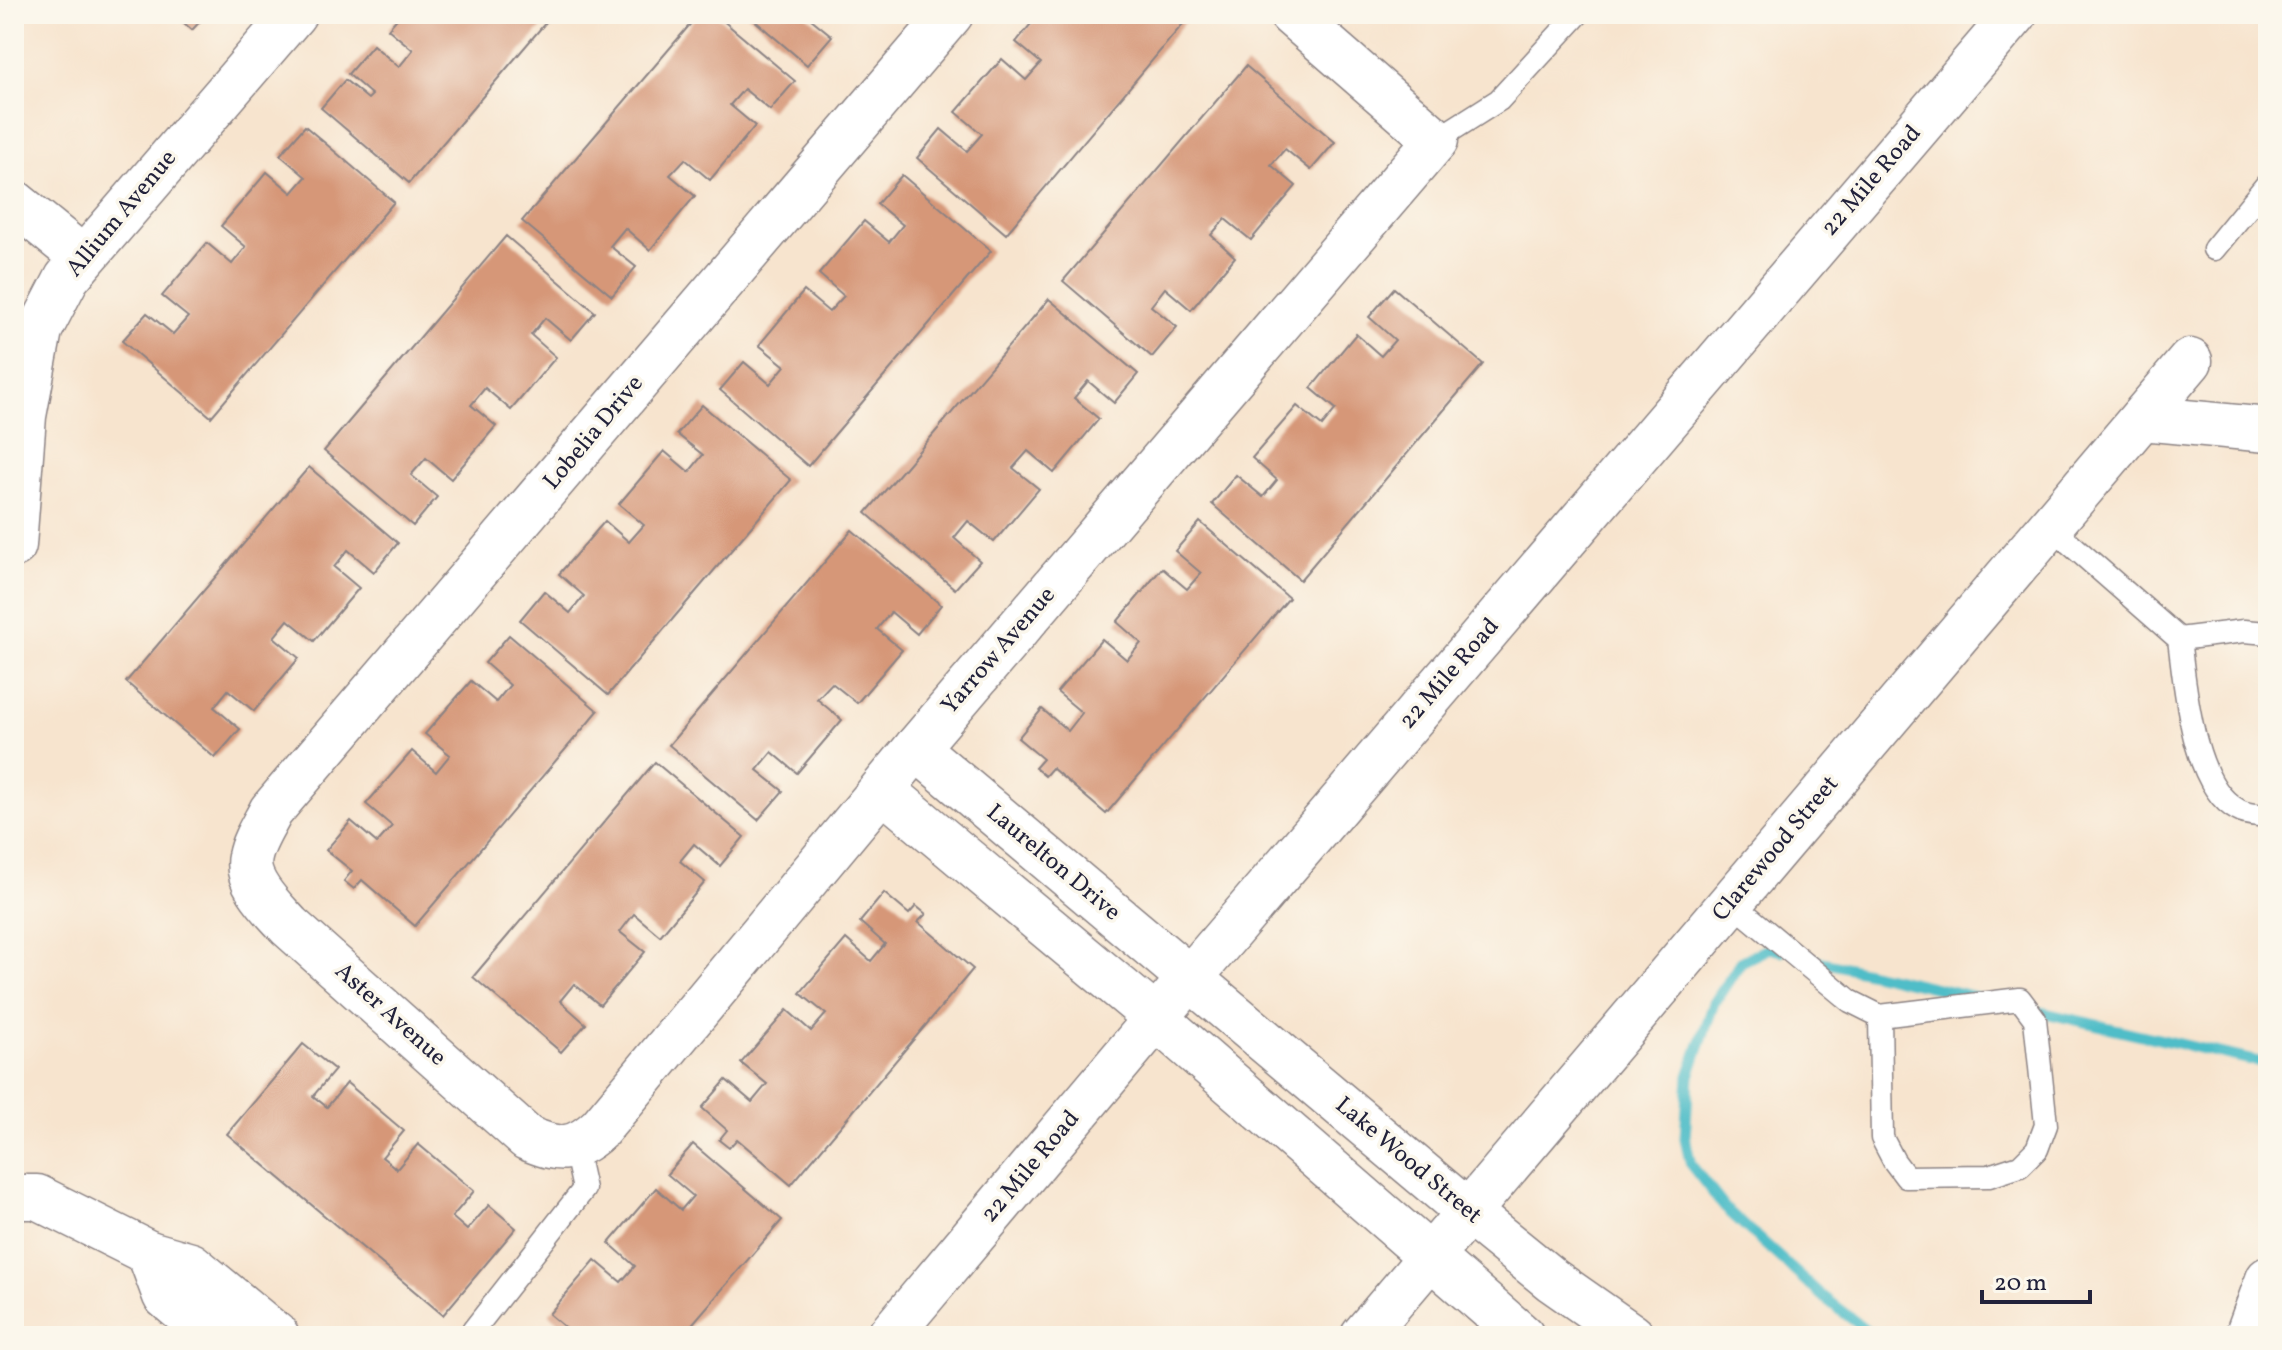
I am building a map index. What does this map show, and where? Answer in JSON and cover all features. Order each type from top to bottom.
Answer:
[{"type":"street","name":"Allium Avenue","points":[[14,545],[24,416],[40,330],[67,278],[294,14]]},
{"type":"street","name":"Lobelia Drive","points":[[249,859],[271,811],[951,14]]},
{"type":"street","points":[[1291,14],[1436,140]]},
{"type":"street","name":"22 Mile Road","points":[[889,1336],[1190,978],[2015,14]]},
{"type":"street","name":"Yarrow Avenue","points":[[564,1147],[588,1140],[600,1128],[916,748],[1436,140]]},
{"type":"street","points":[[14,202],[83,258]]},
{"type":"street","name":"Clarewood Street","points":[[1363,1336],[2190,361]]},
{"type":"street","points":[[2142,418],[2268,430]]},
{"type":"street","name":"Laurelton Drive","points":[[916,748],[1190,978]]},
{"type":"street","points":[[883,790],[1156,1018],[1522,1336]]},
{"type":"street","name":"Aster Avenue","points":[[249,859],[252,877],[269,904],[289,926],[527,1138],[564,1147]]},
{"type":"street","name":"Lake Wood Street","points":[[1190,978],[1468,1212],[1552,1280],[1632,1336]]},
{"type":"street","points":[[14,1197],[37,1197],[149,1253],[191,1265],[277,1336]]},
{"type":"street","points":[[149,1253],[165,1296],[212,1336]]},
{"type":"street","points":[[2247,1336],[2268,1279]]},
{"type":"lane","points":[[1436,140],[1499,100],[1578,14]]},
{"type":"lane","points":[[2214,249],[2268,183]]},
{"type":"lane","points":[[2050,526],[2179,639],[2192,732],[2203,763],[2226,801],[2239,811],[2268,816]]},
{"type":"lane","points":[[2179,639],[2244,631],[2268,633]]},
{"type":"lane","points":[[1731,902],[1850,1001],[1880,1016],[2020,999],[2035,1019],[2046,1125],[2037,1149],[2020,1166],[1989,1176],[1906,1177],[1882,1138],[1880,1016]]},
{"type":"lane","points":[[472,1332],[584,1189],[564,1147]]},
{"type":"building","points":[[174,14],[207,14],[192,30]]},
{"type":"building","points":[[401,14],[553,14],[409,183],[321,108],[345,80],[368,99],[372,95],[348,74],[373,45],[399,67],[413,50],[388,29]]},
{"type":"building","points":[[699,14],[715,14],[795,81],[770,110],[744,89],[730,105],[755,126],[710,180],[685,159],[670,175],[695,196],[650,250],[625,228],[610,246],[636,267],[612,296],[522,221]]},
{"type":"building","points":[[747,14],[805,14],[832,36],[807,65]]},
{"type":"building","points":[[1039,14],[1183,14],[1188,18],[1006,234],[917,158],[941,129],[967,151],[982,134],[956,112],[1002,59],[1026,80],[1041,63],[1016,42]]},
{"type":"building","points":[[1246,66],[1335,142],[1311,170],[1285,149],[1271,165],[1296,186],[1251,240],[1225,219],[1211,235],[1235,257],[1191,310],[1165,288],[1151,306],[1177,327],[1152,357],[1063,281]]},
{"type":"building","points":[[305,126],[394,202],[211,417],[122,341],[147,313],[173,334],[188,317],[162,296],[207,243],[232,264],[246,247],[221,226],[267,172],[292,193],[306,177],[280,155]]},
{"type":"building","points":[[902,175],[991,251],[808,466],[720,390],[744,362],[770,384],[785,366],[759,345],[804,291],[829,312],[844,296],[819,274],[864,221],[889,242],[903,225],[877,204]]},
{"type":"building","points":[[506,236],[595,312],[571,340],[545,318],[531,335],[556,357],[511,410],[485,388],[471,405],[496,426],[451,479],[426,458],[411,475],[437,497],[413,526],[324,451]]},
{"type":"building","points":[[1394,288],[1483,364],[1300,580],[1212,504],[1236,475],[1263,497],[1277,480],[1252,458],[1297,406],[1322,426],[1336,409],[1311,388],[1356,334],[1381,356],[1395,340],[1369,317]]},
{"type":"building","points":[[1049,299],[1138,374],[1114,403],[1088,381],[1074,398],[1099,419],[1054,473],[1028,451],[1013,468],[1039,489],[994,542],[968,521],[954,538],[980,561],[955,589],[866,513]]},
{"type":"building","points":[[702,405],[791,480],[608,695],[520,620],[544,591],[570,613],[584,596],[559,574],[605,521],[629,542],[644,525],[619,504],[664,451],[689,472],[703,455],[677,434]]},
{"type":"building","points":[[309,467],[398,543],[374,572],[348,550],[334,567],[359,588],[314,641],[288,620],[274,637],[299,658],[254,711],[228,690],[214,707],[240,729],[215,758],[126,682]]},
{"type":"building","points":[[1200,522],[1289,598],[1106,814],[1052,768],[1045,776],[1035,768],[1043,759],[1018,738],[1042,709],[1068,731],[1082,713],[1057,692],[1102,639],[1127,660],[1141,643],[1117,622],[1162,568],[1187,589],[1201,573],[1175,551]]},
{"type":"building","points":[[852,530],[941,605],[917,634],[891,612],[877,629],[902,650],[857,703],[832,683],[817,699],[842,720],[797,773],[772,752],[757,770],[783,791],[758,820],[669,745]]},
{"type":"building","points":[[509,635],[598,711],[415,926],[362,880],[354,889],[344,881],[352,871],[326,850],[351,821],[377,843],[392,826],[366,804],[412,751],[436,772],[450,755],[425,734],[471,681],[496,702],[510,685],[485,663]]},
{"type":"building","points":[[655,762],[744,837],[720,866],[694,844],[680,861],[705,882],[660,936],[634,914],[620,932],[645,952],[600,1005],[574,984],[560,1001],[586,1024],[561,1052],[473,977]]},
{"type":"building","points":[[884,893],[909,914],[916,906],[926,914],[918,922],[973,969],[791,1185],[737,1139],[729,1148],[719,1140],[727,1130],[702,1108],[726,1080],[752,1102],[767,1084],[741,1063],[787,1010],[811,1031],[826,1014],[800,993],[846,939],[871,961],[885,944],[860,922]]},
{"type":"building","points":[[303,1044],[335,1070],[313,1096],[327,1107],[347,1083],[404,1131],[382,1157],[397,1169],[418,1144],[474,1191],[452,1217],[467,1230],[489,1205],[516,1228],[443,1315],[227,1134]]},
{"type":"building","points":[[693,1144],[782,1220],[682,1336],[575,1336],[549,1314],[595,1260],[621,1282],[635,1266],[609,1243],[656,1188],[681,1210],[693,1196],[667,1174]]},
{"type":"waterway","points":[[1781,951],[1769,948],[1741,962],[1714,1003],[1689,1076],[1685,1138],[1691,1165],[1725,1208],[1822,1296],[1874,1336]]},
{"type":"waterway","points":[[1806,958],[1976,997]]},
{"type":"waterway","points":[[2032,1010],[2268,1064]]}]
